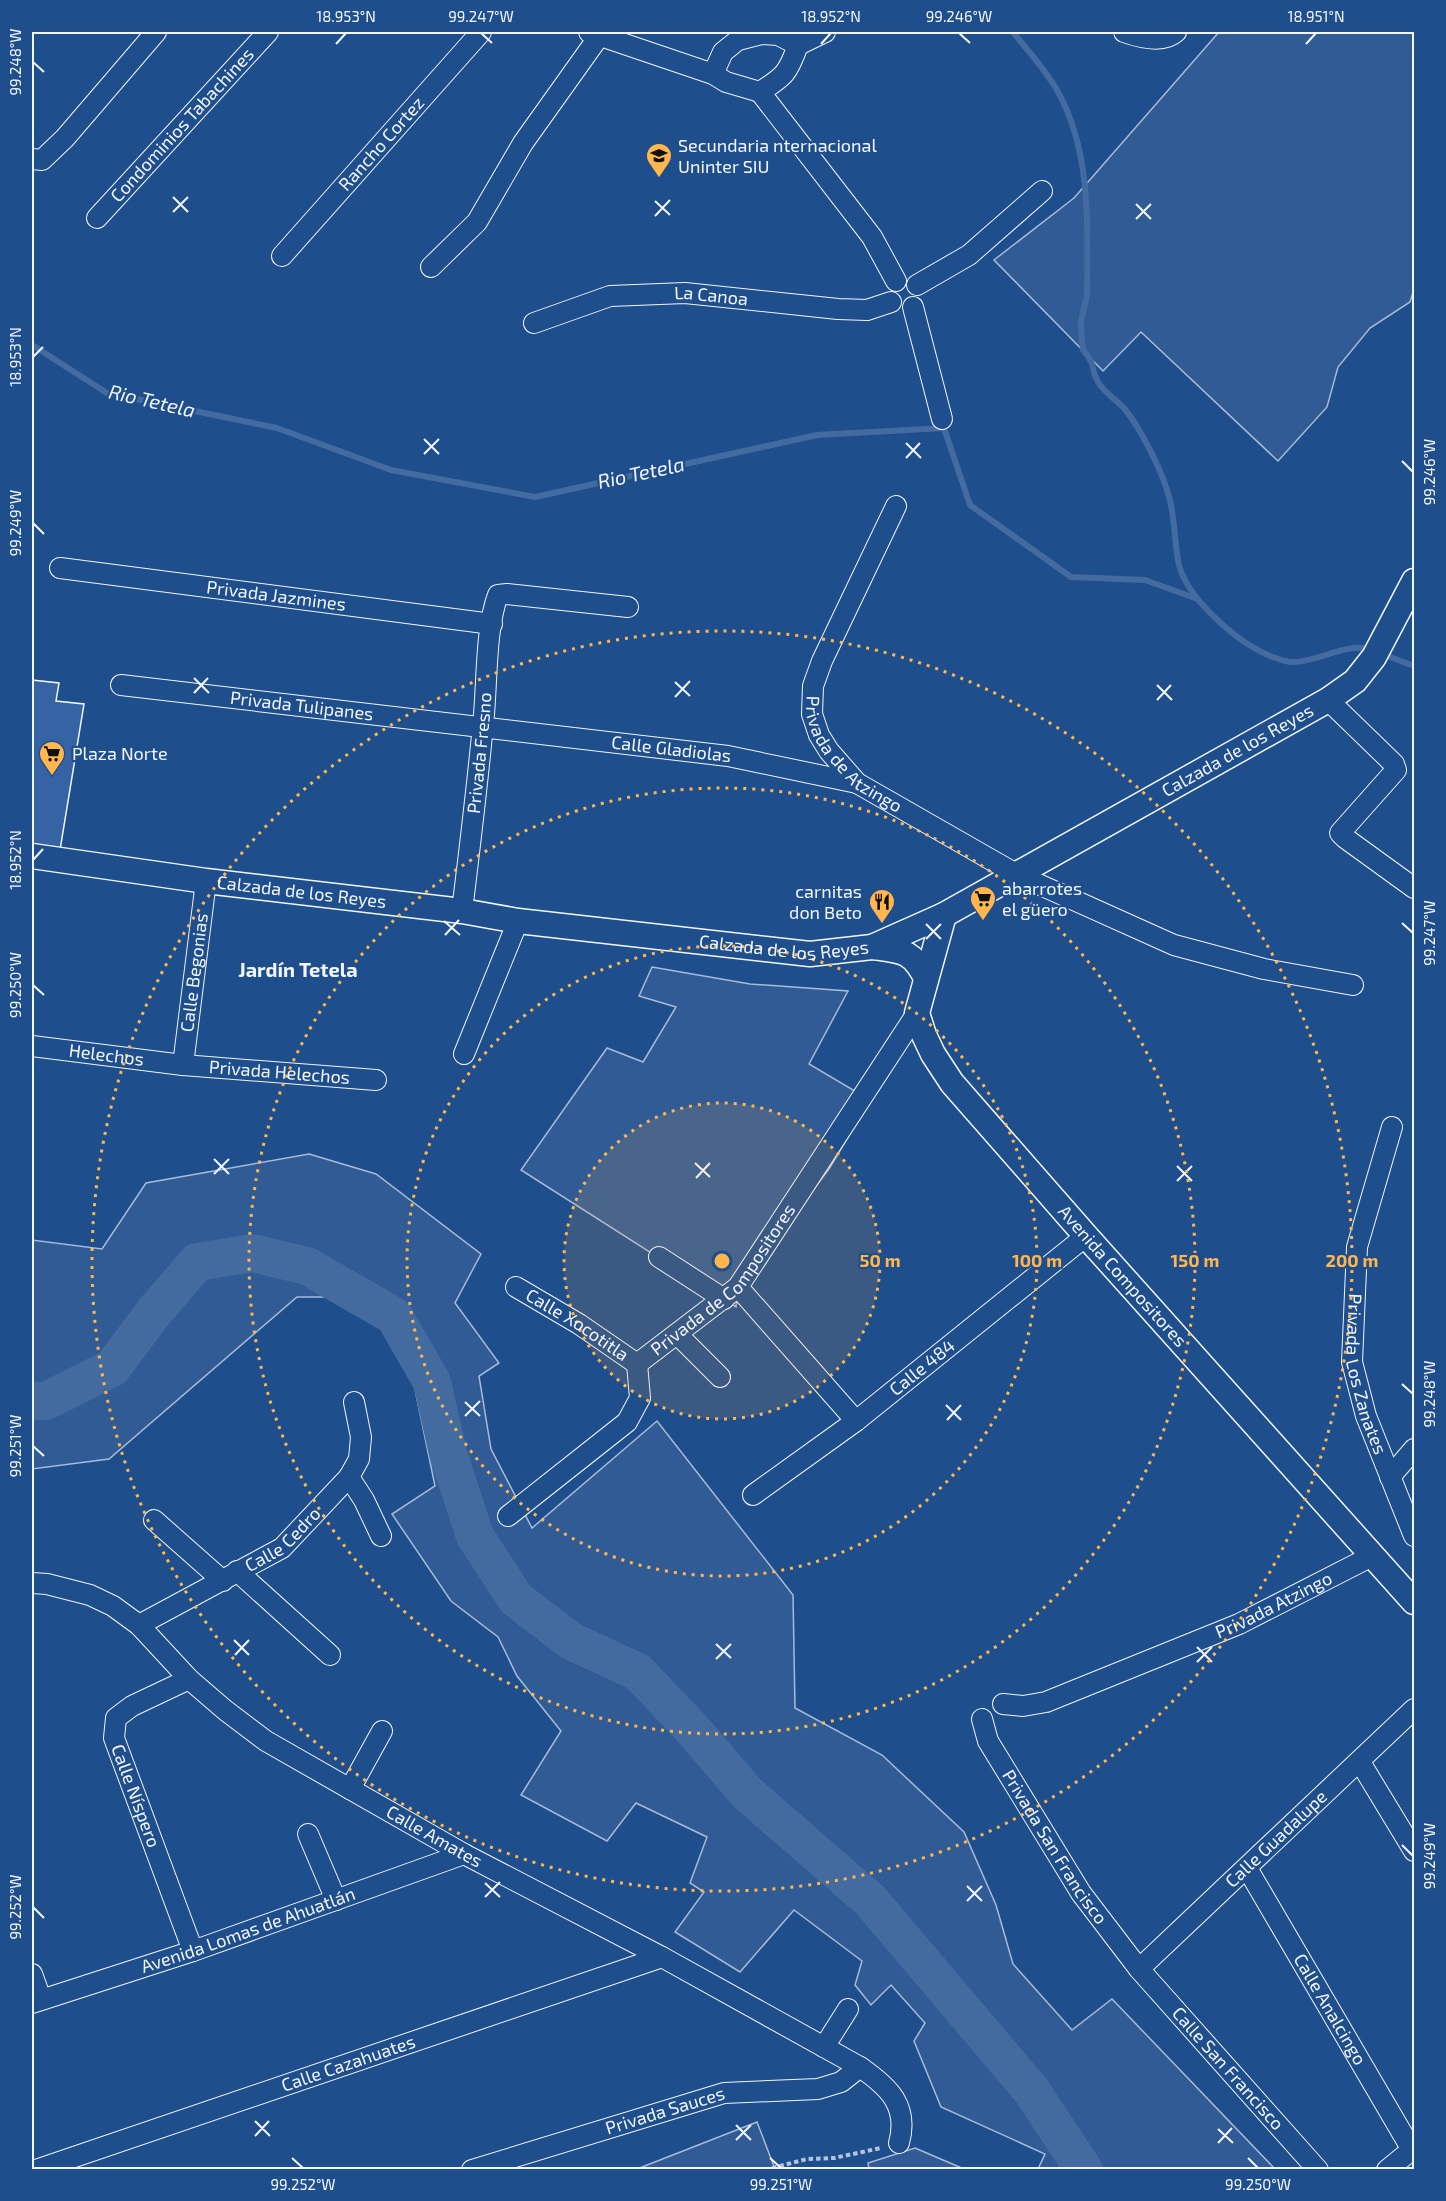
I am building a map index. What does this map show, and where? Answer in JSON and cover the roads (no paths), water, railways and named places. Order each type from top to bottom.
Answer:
[{"type":"street","points":[[32,159],[42,160],[65,138],[156,32]]},
{"type":"street","name":"Condominios Tabachines","points":[[97,218],[268,32]]},
{"type":"street","name":"Rancho Cortez","points":[[282,256],[480,32]]},
{"type":"street","points":[[760,92],[782,78],[798,45],[825,32]]},
{"type":"street","points":[[1124,32],[1142,39],[1172,36],[1176,32]]},
{"type":"street","points":[[430,267],[477,222],[523,142],[594,33],[713,74],[726,82],[760,92],[872,237],[896,281]]},
{"type":"street","points":[[713,74],[723,52],[738,40],[762,34],[778,34],[798,45]]},
{"type":"street","points":[[917,285],[969,255],[1042,191]]},
{"type":"street","points":[[913,307],[901,309],[891,302],[889,290],[896,281],[908,278],[917,285],[919,297],[913,307],[942,419]]},
{"type":"street","name":"La Canoa","points":[[534,323],[610,296],[685,293],[857,309],[867,309],[891,302]]},
{"type":"street","name":"Privada de Atzingo","points":[[896,506],[822,660],[813,686],[812,714],[819,735],[829,751],[857,783],[1023,877],[1174,945],[1264,969],[1353,985]]},
{"type":"street","name":"Privada Jazmines","points":[[60,568],[492,624]]},
{"type":"street","name":"Calzada de los Reyes","points":[[32,856],[206,881],[462,911],[518,921],[810,954],[872,947],[1023,877],[1349,686],[1374,657],[1414,581]]},
{"type":"street","name":"Privada Fresno","points":[[462,911],[494,606],[498,595],[507,594],[628,607]]},
{"type":"street","name":"Privada Tulipanes","points":[[121,685],[482,729]]},
{"type":"street","points":[[1328,700],[1394,764],[1396,770],[1340,833],[1414,888]]},
{"type":"street","name":"Calle Gladiolas","points":[[482,729],[728,756],[857,783]]},
{"type":"street","name":"Calle Begonias","points":[[183,1065],[206,881]]},
{"type":"street","points":[[917,1012],[944,915]]},
{"type":"street","points":[[464,1054],[518,921]]},
{"type":"street","points":[[872,947],[902,951],[919,963],[926,978]]},
{"type":"street","name":"Avenida Compositores","points":[[917,1012],[933,1054],[952,1083],[1414,1602]]},
{"type":"street","name":"Privada de Compositores","points":[[508,1516],[627,1422],[640,1398],[638,1364],[731,1293],[917,1012]]},
{"type":"street","name":"Helechos","points":[[32,1046],[183,1065]]},
{"type":"street","name":"Privada Helechos","points":[[183,1065],[376,1080]]},
{"type":"street","name":"Privada Los Zanates","points":[[1392,1127],[1357,1247],[1352,1362],[1366,1416],[1414,1536]]},
{"type":"street","name":"Calle 484","points":[[753,1495],[856,1421],[1086,1236]]},
{"type":"street","points":[[659,1257],[731,1293],[856,1421]]},
{"type":"street","name":"Calle Xocotitla","points":[[516,1287],[579,1324],[638,1364]]},
{"type":"street","points":[[677,1334],[720,1377]]},
{"type":"street","name":"Calle Cedro","points":[[139,1625],[282,1548],[349,1477],[359,1458],[361,1437],[354,1402]]},
{"type":"street","name":"Privada Los Zanates","points":[[1390,1477],[1414,1449]]},
{"type":"street","points":[[349,1477],[364,1500],[381,1536]]},
{"type":"street","points":[[154,1520],[330,1654]]},
{"type":"street","name":"Privada Atzingo","points":[[1003,1704],[1023,1706],[1046,1702],[1239,1624],[1374,1556]]},
{"type":"street","name":"Calle Amates","points":[[32,1583],[47,1584],[90,1595],[113,1606],[139,1625],[189,1679],[266,1741],[464,1854],[662,1957],[860,2067],[879,2080],[895,2100],[903,2126],[899,2143]]},
{"type":"street","name":"Calle Níspero","points":[[189,1679],[132,1706],[116,1718],[114,1738],[193,1951]]},
{"type":"street","name":"Calle Guadalupe","points":[[1139,1970],[1414,1709]]},
{"type":"street","name":"Privada San Francisco","points":[[982,1719],[988,1741],[1081,1893],[1139,1970]]},
{"type":"street","points":[[350,1789],[382,1731]]},
{"type":"street","points":[[1360,1762],[1414,1851]]},
{"type":"street","points":[[308,1834],[336,1900]]},
{"type":"street","name":"Avenida Lomas de Ahuatlán","points":[[36,2001],[193,1951],[464,1854]]},
{"type":"street","name":"Calle Analcingo","points":[[1247,1868],[1413,2149]]},
{"type":"street","name":"Calle Cazahuates","points":[[36,2169],[662,1957]]},
{"type":"street","name":"Calle San Francisco","points":[[1139,1970],[1318,2169]]},
{"type":"street","points":[[32,1974],[36,2001]]},
{"type":"street","points":[[824,2047],[848,2009]]},
{"type":"street","name":"Privada Sauces","points":[[472,2169],[724,2093],[818,2089],[841,2082],[860,2067]]},
{"type":"street","points":[[1386,2169],[1413,2149]]},
{"type":"waterway","points":[[1013,32],[1042,67],[1057,90],[1068,113],[1082,162],[1088,240],[1087,295],[1081,323],[1083,350],[1092,363],[1098,382],[1124,408],[1155,460],[1170,501],[1178,560],[1190,589],[1214,617],[1228,629],[1257,649],[1281,660],[1302,661],[1352,648],[1372,650]]},
{"type":"waterway","name":"Rio Tetela","points":[[32,345],[107,393],[277,428],[391,470],[535,497],[817,435],[944,428],[970,505],[1071,577],[1145,580],[1195,598]]},
{"type":"waterway","points":[[1382,654],[1414,666]]},
{"type":"waterway","points":[[32,1401],[46,1401],[112,1368],[154,1312],[197,1262],[252,1253],[307,1266],[394,1316],[432,1382],[448,1453],[475,1536],[516,1599],[571,1641],[638,1672],[694,1731],[747,1793],[870,1900],[1031,2090],[1084,2170]]},
{"type":"place","name":"Secundaria nternacional Uninter SIU","points":[[659,179]]},
{"type":"place","name":"Plaza Norte","points":[[52,777]]},
{"type":"place","name":"abarrotes el güero","points":[[983,922]]},
{"type":"place","name":"carnitas don Beto","points":[[882,925]]},
{"type":"district","name":"Jardín Tetela","points":[[298,970]]}]
